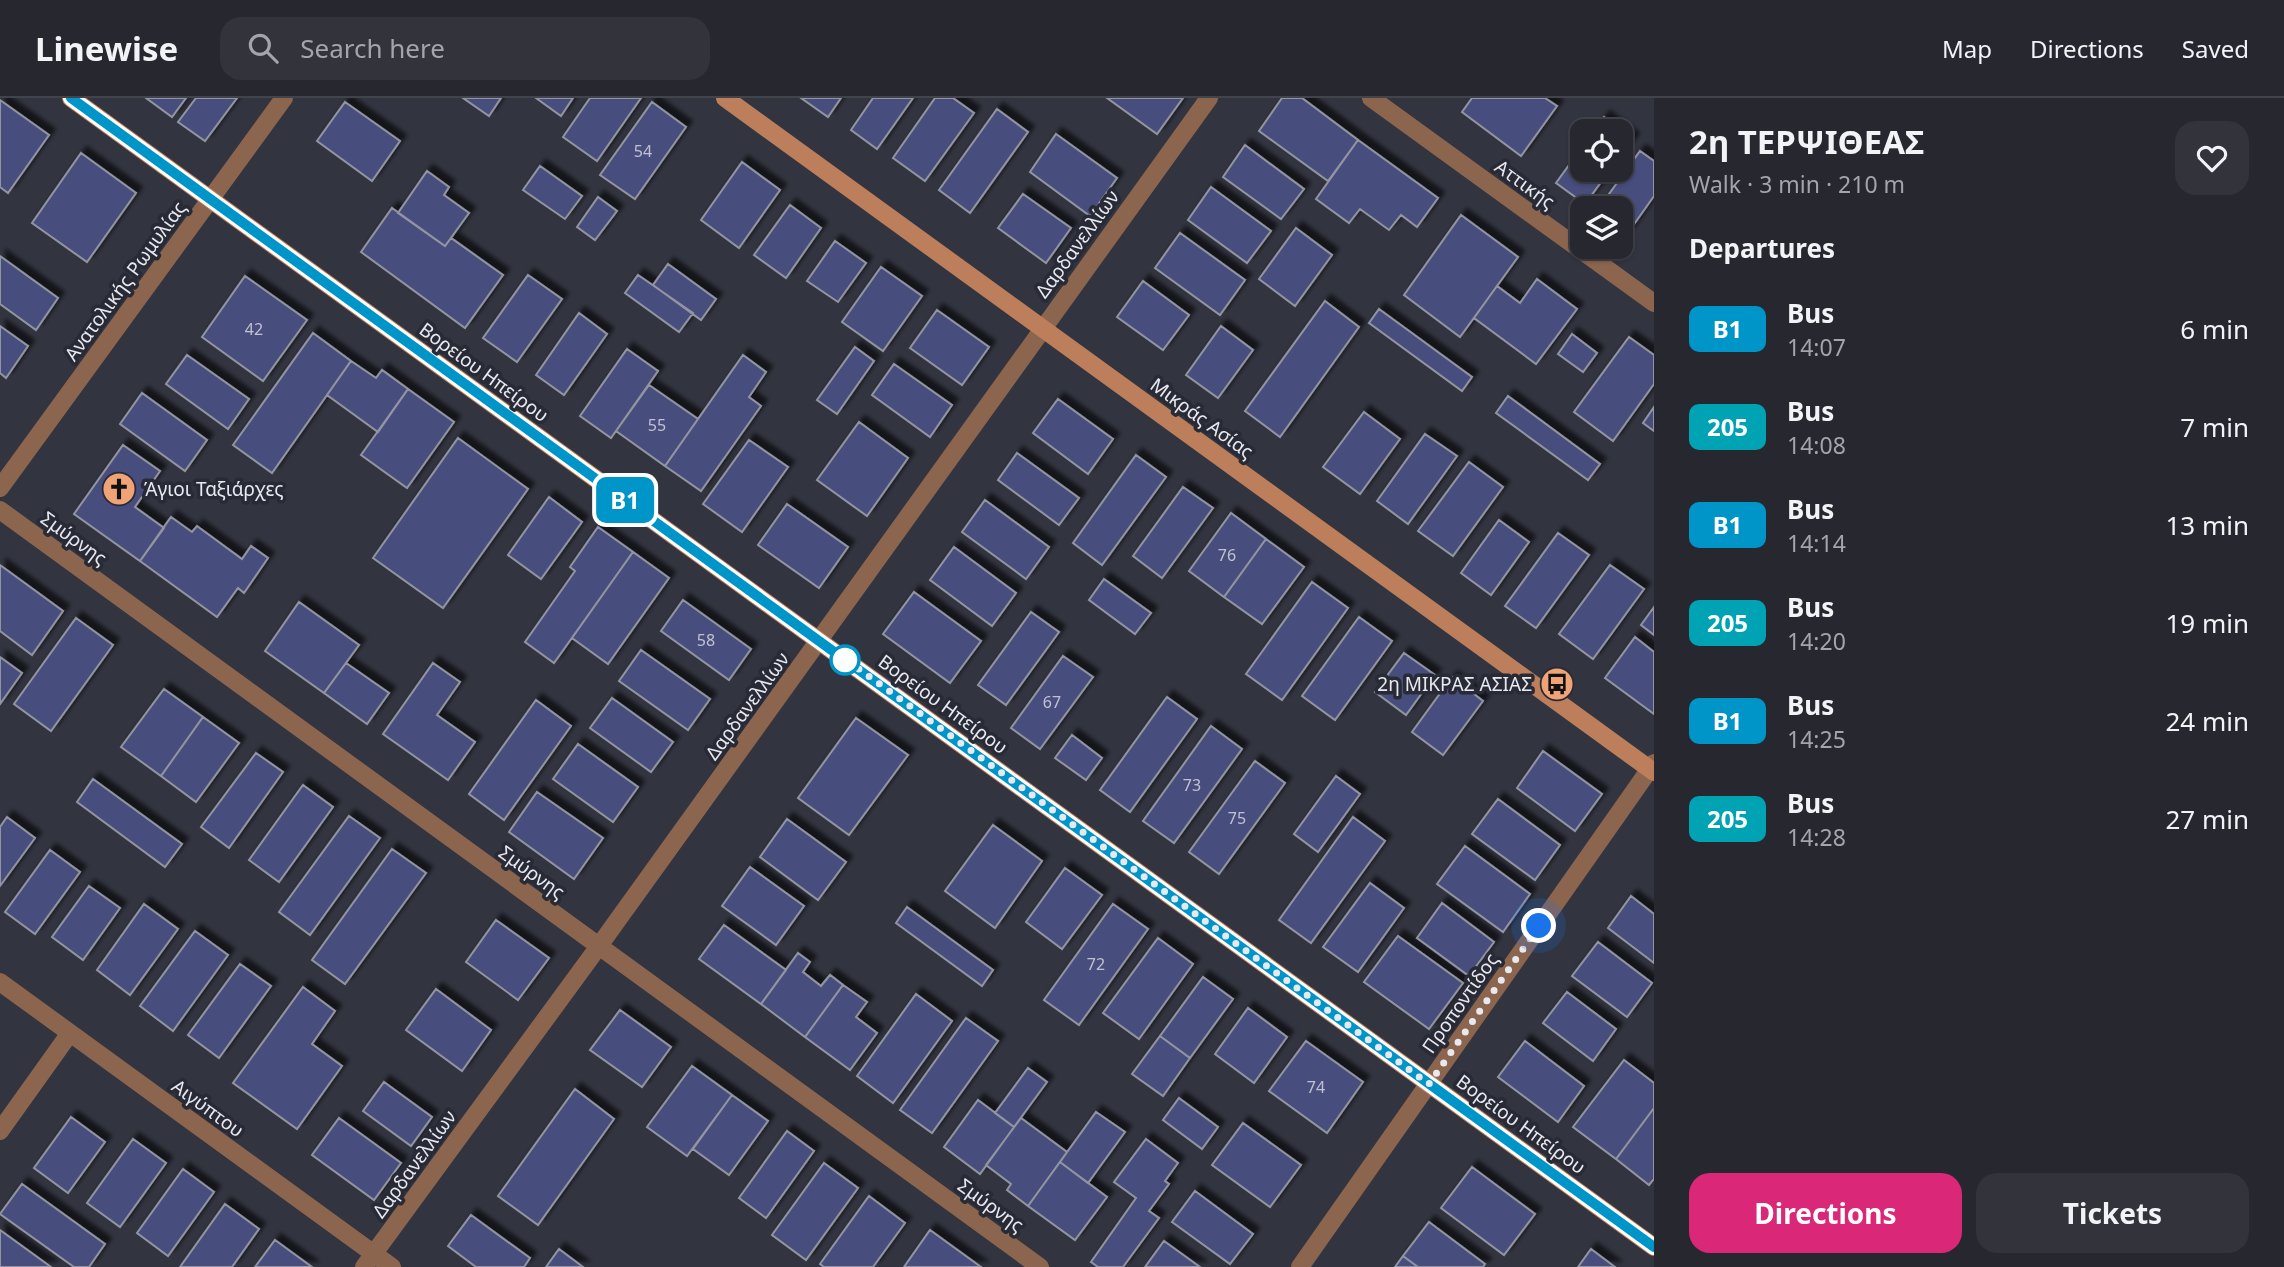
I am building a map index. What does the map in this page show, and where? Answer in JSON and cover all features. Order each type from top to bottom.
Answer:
[{"type":"street","name":"Βορείου Ηπείρου","points":[[71,98],[1654,1247]]},
{"type":"street","name":"Ανατολικής Ρωμυλίας","points":[[0,488],[284,98]]},
{"type":"street","name":"Μικράς Ασίας","points":[[725,98],[1652,768]]},
{"type":"street","name":"Δαρδανελλίων","points":[[369,1261],[1209,98]]},
{"type":"street","name":"Αττικής","points":[[1371,98],[1654,303]]},
{"type":"street","name":"Σμύρνης","points":[[0,510],[1040,1267]]},
{"type":"street","name":"Προποντίδος","points":[[1300,1267],[1652,768]]},
{"type":"street","name":"Αιγύπτου","points":[[0,982],[369,1261],[392,1267]]},
{"type":"street","points":[[0,1131],[70,1033]]},
{"type":"building","points":[[146,98],[186,98],[172,117]]},
{"type":"building","points":[[196,98],[237,98],[205,141],[178,122]]},
{"type":"building","points":[[463,98],[501,98],[489,116]]},
{"type":"building","points":[[536,98],[573,98],[561,116]]},
{"type":"building","points":[[590,98],[641,98],[597,161],[563,137]]},
{"type":"building","points":[[801,98],[841,98],[828,117]]},
{"type":"building","points":[[873,98],[913,98],[877,149],[851,130]]},
{"type":"building","points":[[935,98],[953,98],[974,113],[925,181],[893,158]]},
{"type":"building","points":[[1107,98],[1183,98],[1157,134]]},
{"type":"building","points":[[1282,98],[1302,98],[1358,140],[1328,181],[1259,131]]},
{"type":"building","points":[[1472,98],[1545,98],[1557,106],[1521,156],[1462,112]]},
{"type":"building","points":[[0,100],[49,135],[8,193],[0,187]]},
{"type":"building","points":[[345,102],[400,141],[372,181],[317,141]]},
{"type":"building","points":[[652,102],[686,127],[635,199],[600,175]]},
{"type":"building","points":[[997,109],[1028,132],[970,213],[939,190]]},
{"type":"building","points":[[1056,134],[1117,178],[1090,216],[1030,172]]},
{"type":"building","points":[[1358,140],[1438,198],[1417,227],[1401,215],[1389,230],[1360,209],[1349,223],[1316,199]]},
{"type":"building","points":[[1245,145],[1304,189],[1281,219],[1223,177]]},
{"type":"building","points":[[1640,151],[1654,161],[1654,196],[1633,226],[1633,196],[1608,196],[1618,182],[1633,182],[1633,161]]},
{"type":"building","points":[[81,153],[136,193],[87,262],[32,223]]},
{"type":"building","points":[[742,162],[780,190],[739,248],[701,220]]},
{"type":"building","points":[[1570,164],[1570,182],[1601,182],[1591,196],[1574,196],[1556,183]]},
{"type":"building","points":[[540,166],[582,196],[565,219],[523,190]]},
{"type":"building","points":[[427,171],[449,187],[444,195],[469,213],[445,246],[398,213]]},
{"type":"building","points":[[1211,187],[1271,231],[1247,263],[1188,220]]},
{"type":"building","points":[[1023,194],[1071,228],[1046,263],[998,228]]},
{"type":"building","points":[[598,197],[617,211],[595,240],[577,227]]},
{"type":"building","points":[[790,205],[821,228],[786,278],[754,255]]},
{"type":"building","points":[[392,208],[445,246],[451,238],[503,275],[465,328],[361,252]]},
{"type":"building","points":[[1461,215],[1518,257],[1460,337],[1404,295]]},
{"type":"building","points":[[1296,228],[1332,255],[1295,306],[1259,279]]},
{"type":"building","points":[[1180,233],[1245,280],[1220,315],[1155,268]]},
{"type":"building","points":[[835,241],[866,263],[838,302],[807,281]]},
{"type":"building","points":[[0,256],[58,298],[36,330],[0,304]]},
{"type":"building","points":[[668,264],[716,299],[701,320],[653,285]]},
{"type":"building","points":[[881,267],[922,296],[883,351],[842,322]]},
{"type":"building","points":[[528,275],[562,299],[517,362],[483,338]]},
{"type":"building","points":[[638,275],[693,313],[679,332],[625,293]]},
{"type":"building","points":[[245,276],[307,320],[263,381],[202,337]]},
{"type":"building","points":[[1537,279],[1577,309],[1536,364],[1474,318],[1497,286],[1520,303]]},
{"type":"building","points":[[1143,281],[1189,315],[1163,350],[1117,317]]},
{"type":"building","points":[[1325,301],[1359,327],[1280,437],[1245,411]]},
{"type":"building","points":[[1379,309],[1472,377],[1462,391],[1369,323]]},
{"type":"building","points":[[937,310],[989,347],[962,385],[910,348]]},
{"type":"building","points":[[579,313],[607,334],[564,395],[536,375]]},
{"type":"building","points":[[0,326],[28,346],[6,378],[0,373]]},
{"type":"building","points":[[1221,326],[1253,350],[1218,398],[1186,375]]},
{"type":"building","points":[[313,333],[351,361],[272,473],[233,445]]},
{"type":"building","points":[[1572,334],[1597,353],[1583,372],[1558,354]]},
{"type":"building","points":[[1629,337],[1654,355],[1654,384],[1613,441],[1574,412]]},
{"type":"building","points":[[855,347],[874,361],[837,414],[817,400]]},
{"type":"building","points":[[627,349],[658,371],[611,438],[580,416]]},
{"type":"building","points":[[187,355],[249,399],[228,429],[166,384]]},
{"type":"building","points":[[743,355],[766,372],[749,397],[761,406],[701,491],[665,466]]},
{"type":"building","points":[[351,361],[376,378],[382,370],[408,389],[378,432],[327,395]]},
{"type":"building","points":[[894,364],[952,405],[930,437],[872,395]]},
{"type":"building","points":[[649,385],[698,419],[665,466],[616,431]]},
{"type":"building","points":[[408,389],[454,422],[407,488],[361,455]]},
{"type":"building","points":[[142,393],[207,440],[185,471],[120,424]]},
{"type":"building","points":[[1508,396],[1600,464],[1588,480],[1496,413]]},
{"type":"building","points":[[1058,399],[1113,439],[1088,474],[1033,433]]},
{"type":"building","points":[[1654,407],[1654,431],[1643,423]]},
{"type":"building","points":[[1364,412],[1400,439],[1360,494],[1323,467]]},
{"type":"building","points":[[859,422],[908,458],[867,516],[817,480]]},
{"type":"building","points":[[1425,434],[1457,456],[1408,524],[1377,501]]},
{"type":"building","points":[[458,438],[528,489],[443,608],[373,558]]},
{"type":"building","points":[[749,440],[788,467],[742,532],[703,504]]},
{"type":"building","name":"Άγιοι Ταξιάρχες","points":[[123,445],[160,471],[135,507],[164,528],[140,561],[74,514]]},
{"type":"building","points":[[1017,453],[1079,498],[1059,525],[998,480]]},
{"type":"building","points":[[1136,455],[1166,477],[1102,565],[1073,543]]},
{"type":"building","points":[[1469,462],[1503,487],[1453,556],[1418,531]]},
{"type":"building","points":[[1183,487],[1213,508],[1162,578],[1133,556]]},
{"type":"building","points":[[549,497],[582,522],[541,579],[508,555]]},
{"type":"building","points":[[985,500],[1049,547],[1026,579],[962,532]]},
{"type":"building","points":[[787,504],[848,547],[819,588],[758,545]]},
{"type":"building","points":[[1231,513],[1266,539],[1224,597],[1189,571]]},
{"type":"building","points":[[171,517],[192,532],[197,526],[242,559],[251,546],[268,558],[244,593],[238,588],[217,617],[140,561]]},
{"type":"building","points":[[1499,520],[1529,542],[1491,595],[1461,573]]},
{"type":"building","points":[[598,527],[633,552],[554,663],[525,642],[575,571],[570,567]]},
{"type":"building","points":[[1558,533],[1589,555],[1536,628],[1505,606]]},
{"type":"building","points":[[1266,539],[1304,567],[1262,624],[1224,597]]},
{"type":"building","points":[[954,547],[1016,593],[992,626],[930,580]]},
{"type":"building","points":[[633,552],[669,578],[608,664],[572,638]]},
{"type":"building","points":[[0,565],[63,611],[32,655],[0,631]]},
{"type":"building","points":[[1610,565],[1644,589],[1593,659],[1559,634]]},
{"type":"building","points":[[1104,579],[1151,613],[1135,634],[1089,600]]},
{"type":"building","points":[[1312,582],[1348,608],[1282,700],[1246,674]]},
{"type":"building","points":[[914,592],[981,641],[950,683],[883,634]]},
{"type":"building","points":[[683,600],[751,649],[729,680],[661,631]]},
{"type":"building","points":[[299,602],[359,645],[324,693],[265,651]]},
{"type":"building","points":[[1654,607],[1654,635],[1641,625]]},
{"type":"building","points":[[1031,612],[1059,632],[1006,705],[978,685]]},
{"type":"building","points":[[1359,617],[1392,641],[1335,720],[1302,696]]},
{"type":"building","points":[[76,618],[113,645],[51,731],[14,704]]},
{"type":"building","points":[[1635,637],[1654,652],[1654,714],[1605,678]]},
{"type":"building","points":[[641,650],[710,699],[688,730],[619,681]]},
{"type":"building","points":[[1404,653],[1435,675],[1406,715],[1375,692]]},
{"type":"building","points":[[1063,656],[1093,677],[1040,749],[1011,728]]},
{"type":"building","points":[[0,657],[22,673],[0,704]]},
{"type":"building","points":[[346,663],[389,693],[367,724],[324,693]]},
{"type":"building","points":[[433,663],[460,682],[437,715],[475,742],[448,780],[383,734]]},
{"type":"building","points":[[1452,677],[1483,701],[1443,755],[1412,732]]},
{"type":"building","points":[[164,689],[203,717],[161,776],[121,747]]},
{"type":"building","points":[[1167,697],[1197,719],[1130,812],[1100,790]]},
{"type":"building","points":[[612,698],[673,742],[651,772],[590,728]]},
{"type":"building","points":[[536,700],[571,726],[504,820],[469,794]]},
{"type":"building","points":[[203,717],[239,743],[196,802],[161,776]]},
{"type":"building","points":[[856,718],[908,755],[849,835],[798,798]]},
{"type":"building","points":[[1211,726],[1242,749],[1174,843],[1143,821]]},
{"type":"building","points":[[1072,735],[1102,758],[1086,780],[1055,758]]},
{"type":"building","points":[[578,744],[638,787],[613,822],[553,779]]},
{"type":"building","points":[[1543,751],[1602,794],[1575,831],[1517,788]]},
{"type":"building","points":[[256,753],[283,772],[229,848],[201,827]]},
{"type":"building","points":[[1255,761],[1285,783],[1219,874],[1189,852]]},
{"type":"building","points":[[1336,776],[1360,794],[1318,852],[1294,834]]},
{"type":"building","points":[[93,779],[182,844],[165,867],[77,802]]},
{"type":"building","points":[[303,785],[333,807],[279,882],[249,860]]},
{"type":"building","points":[[537,792],[603,838],[574,879],[509,832]]},
{"type":"building","points":[[1498,799],[1560,845],[1535,880],[1472,834]]},
{"type":"building","points":[[349,816],[380,838],[310,935],[279,912]]},
{"type":"building","points":[[7,817],[35,838],[0,886],[0,827]]},
{"type":"building","points":[[1353,817],[1385,841],[1311,943],[1279,920]]},
{"type":"building","points":[[787,819],[846,862],[818,900],[760,857]]},
{"type":"building","points":[[993,825],[1042,861],[995,928],[945,891]]},
{"type":"building","points":[[1465,846],[1530,894],[1503,932],[1437,884]]},
{"type":"building","points":[[392,849],[426,873],[345,984],[312,960]]},
{"type":"building","points":[[50,850],[80,872],[35,934],[5,912]]},
{"type":"building","points":[[750,867],[804,906],[776,945],[722,906]]},
{"type":"building","points":[[1065,868],[1102,895],[1062,949],[1026,922]]},
{"type":"building","points":[[1370,883],[1404,908],[1358,972],[1323,947]]},
{"type":"building","points":[[89,886],[120,908],[83,960],[52,937]]},
{"type":"building","points":[[1631,896],[1654,914],[1654,963],[1608,928]]},
{"type":"building","points":[[1442,903],[1494,942],[1469,976],[1417,938]]},
{"type":"building","points":[[144,904],[178,929],[130,995],[97,970]]},
{"type":"building","points":[[1113,904],[1148,929],[1079,1025],[1044,1000]]},
{"type":"building","points":[[907,907],[993,970],[982,986],[896,923]]},
{"type":"building","points":[[496,920],[549,958],[518,1000],[466,962]]},
{"type":"building","points":[[724,925],[786,970],[761,1004],[699,959]]},
{"type":"building","points":[[195,931],[228,955],[173,1031],[140,1006]]},
{"type":"building","points":[[1398,936],[1463,983],[1429,1029],[1364,982]]},
{"type":"building","points":[[1158,938],[1193,964],[1139,1039],[1103,1013]]},
{"type":"building","points":[[1598,942],[1652,983],[1627,1017],[1572,976]]},
{"type":"building","points":[[798,953],[810,962],[803,972],[821,986],[830,975],[843,985],[805,1037],[761,1004]]},
{"type":"building","points":[[240,964],[271,986],[219,1058],[188,1035]]},
{"type":"building","points":[[1203,977],[1233,999],[1190,1058],[1160,1036]]},
{"type":"building","points":[[843,985],[867,1002],[856,1017],[877,1033],[850,1070],[805,1037]]},
{"type":"building","points":[[303,987],[335,1011],[312,1044],[342,1066],[297,1129],[233,1083]]},
{"type":"building","points":[[436,989],[491,1030],[462,1071],[406,1030]]},
{"type":"building","points":[[1567,992],[1616,1029],[1593,1061],[1543,1023]]},
{"type":"building","points":[[916,994],[952,1021],[893,1103],[857,1076]]},
{"type":"building","points":[[1248,1008],[1287,1037],[1254,1083],[1215,1054]]},
{"type":"building","points":[[620,1010],[671,1047],[642,1087],[590,1050]]},
{"type":"building","points":[[966,1018],[998,1041],[932,1133],[900,1110]]},
{"type":"building","points":[[1160,1036],[1190,1058],[1163,1096],[1132,1074]]},
{"type":"building","points":[[1306,1041],[1363,1082],[1327,1133],[1269,1091]]},
{"type":"building","points":[[1525,1041],[1584,1086],[1558,1122],[1498,1077]]},
{"type":"building","points":[[1624,1060],[1654,1083],[1654,1108],[1616,1159],[1573,1127]]},
{"type":"building","points":[[692,1066],[732,1095],[687,1156],[647,1127]]},
{"type":"building","points":[[1028,1068],[1047,1082],[1014,1127],[995,1113]]},
{"type":"building","points":[[384,1082],[432,1117],[411,1146],[363,1111]]},
{"type":"building","points":[[575,1089],[614,1119],[538,1225],[498,1196]]},
{"type":"building","points":[[732,1095],[768,1121],[729,1175],[693,1149]]},
{"type":"building","points":[[1179,1098],[1218,1127],[1202,1149],[1163,1120]]},
{"type":"building","points":[[978,1100],[1014,1127],[980,1174],[944,1147]]},
{"type":"building","points":[[1654,1108],[1654,1179],[1649,1185],[1616,1159]]},
{"type":"building","points":[[1096,1112],[1125,1132],[1088,1183],[1060,1162]]},
{"type":"building","points":[[71,1117],[105,1142],[68,1193],[34,1168]]},
{"type":"building","points":[[339,1118],[401,1163],[374,1200],[312,1155]]},
{"type":"building","points":[[1021,1118],[1067,1152],[1028,1206],[1007,1190],[1011,1184],[986,1165]]},
{"type":"building","points":[[1243,1123],[1301,1165],[1270,1207],[1212,1165]]},
{"type":"building","points":[[787,1131],[814,1151],[766,1218],[739,1198]]},
{"type":"building","points":[[133,1139],[166,1163],[120,1227],[87,1203]]},
{"type":"building","points":[[1146,1139],[1178,1163],[1165,1181],[1169,1184],[1149,1211],[1159,1218],[1123,1267],[1098,1267],[1091,1262],[1136,1198],[1114,1182]]},
{"type":"building","points":[[1060,1162],[1107,1197],[1075,1240],[1028,1206]]},
{"type":"building","points":[[824,1163],[858,1188],[806,1260],[772,1235]]},
{"type":"building","points":[[1472,1167],[1535,1214],[1504,1255],[1441,1208]]},
{"type":"building","points":[[183,1169],[214,1192],[168,1256],[137,1233]]},
{"type":"building","points":[[22,1184],[105,1244],[89,1267],[74,1267],[0,1214]]},
{"type":"building","points":[[1195,1191],[1253,1234],[1230,1264],[1172,1222]]},
{"type":"building","points":[[869,1196],[905,1223],[873,1267],[824,1267],[820,1264]]},
{"type":"building","points":[[225,1204],[259,1229],[232,1267],[180,1267]]},
{"type":"building","points":[[471,1215],[530,1258],[524,1267],[476,1267],[448,1246]]},
{"type":"building","points":[[1429,1222],[1485,1264],[1483,1267],[1418,1267],[1403,1256]]},
{"type":"building","points":[[0,1230],[51,1267],[0,1267]]},
{"type":"building","points":[[930,1230],[981,1267],[904,1267]]},
{"type":"building","points":[[275,1240],[312,1267],[255,1267]]},
{"type":"building","points":[[1164,1241],[1200,1267],[1145,1267]]},
{"type":"building","points":[[559,1249],[583,1267],[546,1267]]},
{"type":"building","points":[[1591,1249],[1615,1267],[1578,1267]]},
{"type":"building","points":[[1403,1256],[1418,1267],[1395,1267]]},
{"type":"bus line","name":"Β1","points":[[71,98],[1654,1247]]},
{"type":"place","name":"Άγιοι Ταξιάρχες","points":[[119,489]]},
{"type":"place","name":"2η ΜΙΚΡΑΣ ΑΣΙΑΣ","points":[[1557,684]]},
{"type":"route","points":[[845,660],[837,653],[1429,1084],[1539,926]]}]
